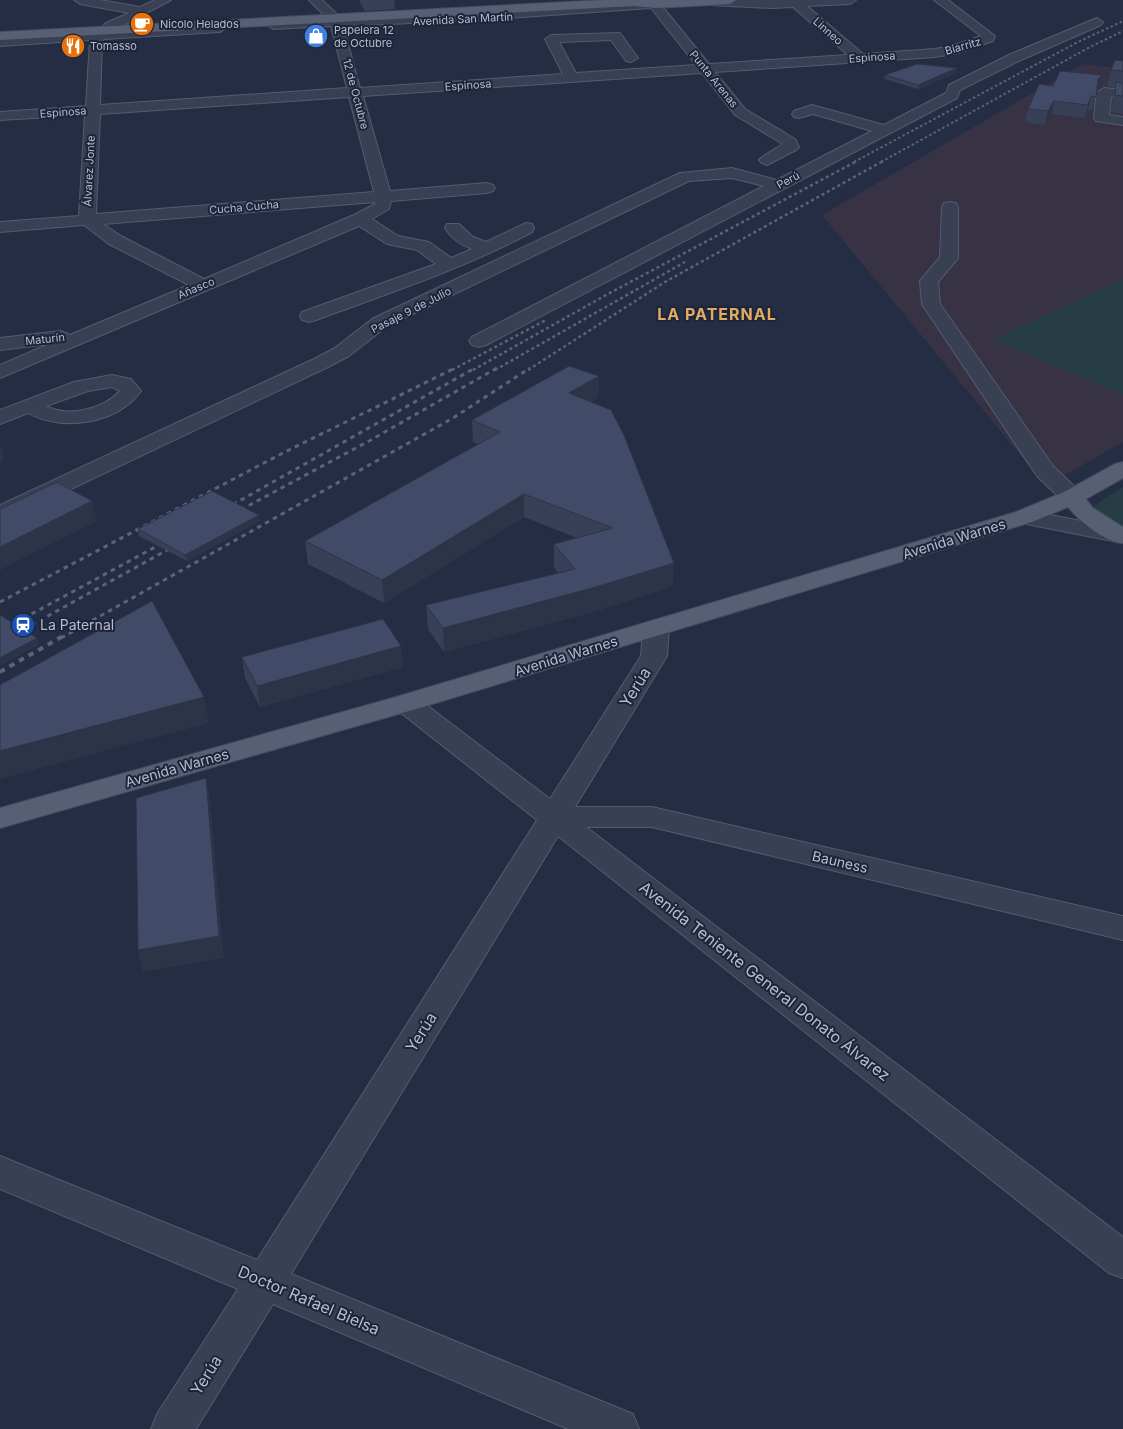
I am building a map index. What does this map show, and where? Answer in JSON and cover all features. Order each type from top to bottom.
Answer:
[{"type":"main road","name":"Avenida San Martín","points":[[0,40],[336,21],[495,9],[588,5],[622,1],[730,0]]},
{"type":"main road","name":"Avenida San Martín","points":[[336,21],[560,14],[639,9],[653,2]]},
{"type":"main road","name":"Avenida Warnes","points":[[0,818],[406,703],[1024,517],[1072,497],[1123,469]]},
{"type":"main road","points":[[1072,497],[1085,513],[1122,536]]},
{"type":"street","points":[[80,0],[140,11]]},
{"type":"street","points":[[100,35],[140,11],[165,0]]},
{"type":"street","points":[[314,0],[336,21],[515,13],[653,2]]},
{"type":"street","points":[[485,0],[495,9]]},
{"type":"street","name":"Avenida San Martín","points":[[714,1],[796,3],[850,0]]},
{"type":"street","name":"Biarritz","points":[[935,53],[970,45],[989,36],[940,0]]},
{"type":"street","name":"Punta Arenas","points":[[653,2],[740,112],[790,142],[791,147],[767,160]]},
{"type":"street","name":"Linneo","points":[[796,3],[860,58]]},
{"type":"street","points":[[336,21],[471,14],[588,5]]},
{"type":"street","points":[[515,13],[560,14]]},
{"type":"street","points":[[537,20],[551,39],[572,78]]},
{"type":"street","name":"12 de Octubre","points":[[336,21],[383,196]]},
{"type":"street","name":"Perú","points":[[479,341],[952,95],[954,88],[1016,57],[1097,22]]},
{"type":"street","name":"Álvarez Jonte","points":[[100,35],[92,110],[87,220],[115,240],[202,285]]},
{"type":"street","points":[[551,39],[614,36],[631,58]]},
{"type":"street","points":[[970,45],[1016,57]]},
{"type":"street","name":"Espinosa","points":[[0,116],[935,53]]},
{"type":"street","points":[[1123,94],[1104,92],[1101,118],[1123,120]]},
{"type":"street","points":[[799,114],[812,109],[883,130]]},
{"type":"street","name":"Pasaje 9 de Julio","points":[[0,514],[321,363],[342,352],[380,323],[686,176],[732,173],[779,185]]},
{"type":"street","name":"Cucha Cucha","points":[[0,227],[487,188]]},
{"type":"street","name":"Añasco","points":[[0,372],[360,219],[383,206],[383,196]]},
{"type":"street","points":[[950,207],[949,258],[929,281],[931,304],[1045,471],[1072,497]]},
{"type":"street","points":[[360,219],[392,240],[423,246],[449,265]]},
{"type":"street","points":[[453,228],[467,241],[487,249]]},
{"type":"street","points":[[309,316],[449,265],[487,249],[526,228]]},
{"type":"street","name":"Maturín","points":[[0,344],[90,334]]},
{"type":"street","points":[[0,418],[30,406]]},
{"type":"street","points":[[1024,517],[1122,536]]},
{"type":"street","name":"Yerúa","points":[[172,1429],[654,656],[656,629]]},
{"type":"street","name":"Avenida Teniente General Donato Álvarez","points":[[406,703],[1123,1260]]},
{"type":"street","name":"Bauness","points":[[555,817],[652,817],[1123,928]]},
{"type":"street","name":"Doctor Rafael Bielsa","points":[[0,1172],[618,1429]]},
{"type":"shaded area","points":[[1083,64],[1123,69],[1123,442],[1046,486],[822,215]]},
{"type":"shaded area","points":[[1123,279],[1123,394],[992,340]]},
{"type":"shaded area","points":[[1123,487],[1123,528],[1102,518],[1092,507]]},
{"type":"building","points":[[1115,60],[1123,61],[1123,71],[1111,70]]},
{"type":"building","points":[[917,64],[957,68],[918,85],[885,75]]},
{"type":"building","points":[[1060,71],[1102,75],[1098,79],[1096,97],[1091,96],[1088,105],[1054,101],[1048,111],[1028,109],[1039,84],[1053,86]]},
{"type":"building","points":[[1116,82],[1123,83],[1123,96],[1115,95]]},
{"type":"building","points":[[569,366],[599,376],[569,393],[611,410],[624,435],[674,563],[596,587],[443,628],[426,605],[575,569],[554,544],[613,528],[524,494],[382,580],[305,541],[500,432],[472,420]]},
{"type":"building","points":[[57,482],[92,501],[0,547],[0,509]]},
{"type":"building","points":[[212,491],[259,515],[185,555],[138,529]]},
{"type":"building","points":[[152,601],[204,697],[0,751],[0,685]]},
{"type":"building","points":[[0,615],[37,638],[0,658]]},
{"type":"building","points":[[383,619],[401,646],[257,686],[242,657]]},
{"type":"building","points":[[206,778],[219,936],[138,950],[136,798]]},
{"type":"railway","points":[[854,162],[1076,43],[1123,21]]},
{"type":"railway","points":[[881,162],[1090,47],[1123,31]]},
{"type":"railway","points":[[473,370],[606,295],[857,161]]},
{"type":"railway","points":[[528,370],[665,282],[883,161]]},
{"type":"railway","points":[[495,370],[685,262]]},
{"type":"railway","points":[[452,370],[546,320]]},
{"type":"railway","points":[[0,602],[281,454],[455,368]]},
{"type":"railway","points":[[225,509],[475,368]]},
{"type":"railway","points":[[233,514],[369,441],[497,368]]},
{"type":"railway","points":[[61,638],[453,418],[530,368]]},
{"type":"railway","points":[[0,631],[170,539]]},
{"type":"railway","points":[[8,638],[178,544]]},
{"type":"railway","points":[[0,642],[10,636]]},
{"type":"railway","points":[[0,672],[63,636]]},
{"type":"place","name":"Nicolo Helados","points":[[142,24]]},
{"type":"place","name":"Papelera 12 de Octubre","points":[[316,36]]},
{"type":"place","name":"Tomasso","points":[[73,46]]},
{"type":"place","name":"La Paternal","points":[[23,625]]},
{"type":"district","name":"LA PATERNAL","points":[[717,314]]}]
